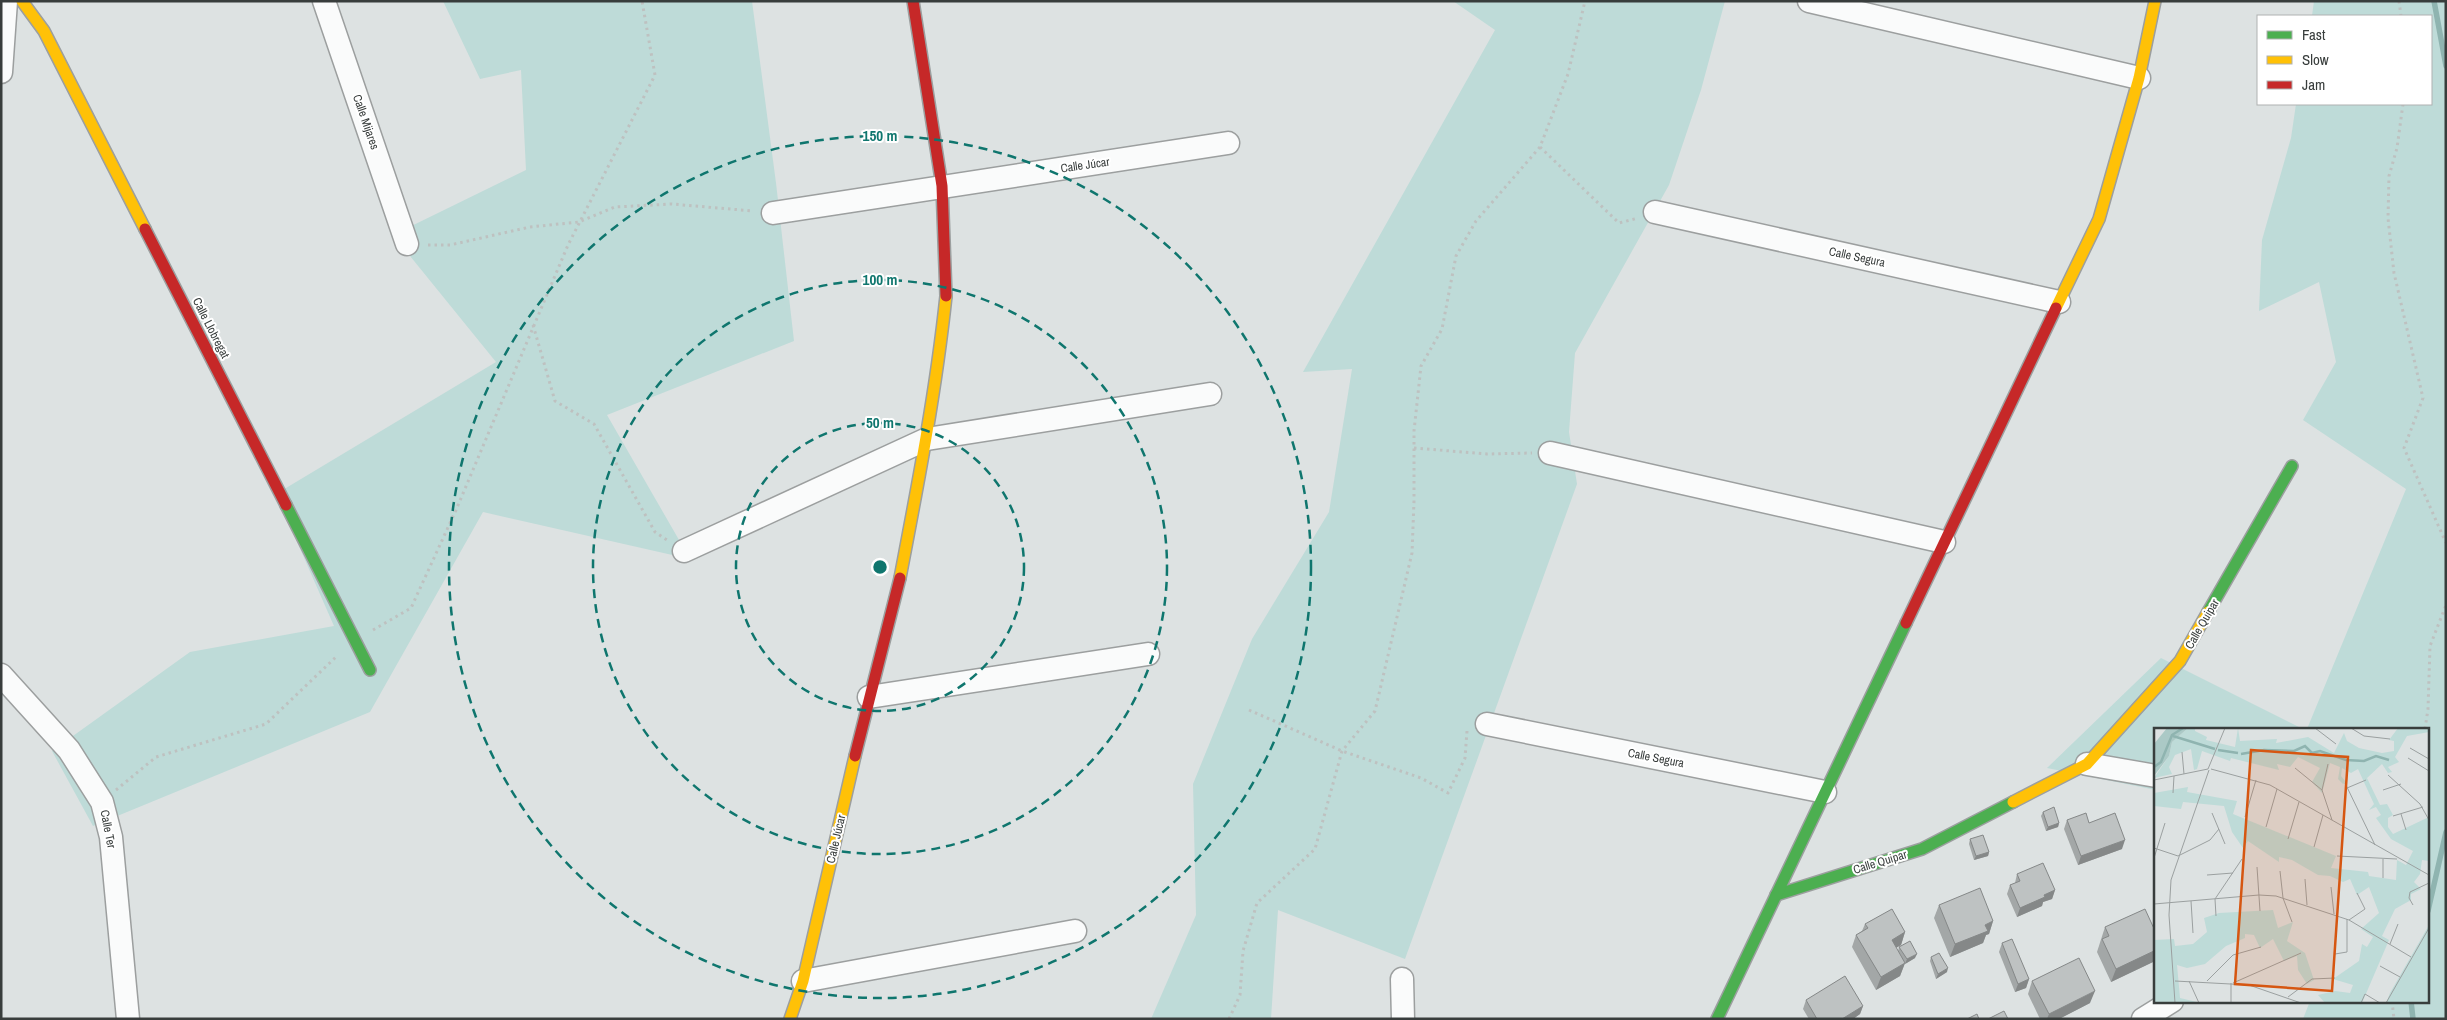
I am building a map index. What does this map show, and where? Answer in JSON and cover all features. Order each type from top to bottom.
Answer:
[{"type":"street","points":[[1,72],[6,1]]},
{"type":"street","name":"Calle Llobregat","points":[[22,1],[44,31],[370,670]]},
{"type":"street","name":"Calle Mijares","points":[[324,1],[407,244]]},
{"type":"street","name":"Calle Júcar","points":[[790,1019],[803,981],[869,697],[898,587],[928,439],[939,363],[946,294],[942,186],[913,1]]},
{"type":"street","points":[[1809,1],[2139,78]]},
{"type":"street","points":[[1717,1019],[2099,219],[2139,78],[2155,1]]},
{"type":"street","name":"Calle Júcar","points":[[774,213],[1228,143]]},
{"type":"street","name":"Calle Segura","points":[[1655,212],[2059,302]]},
{"type":"street","points":[[684,552],[928,439],[1210,394]]},
{"type":"street","points":[[1550,453],[1944,542]]},
{"type":"street","name":"Calle Quipar","points":[[1776,895],[1922,849],[2087,764],[2180,661],[2292,466]]},
{"type":"street","points":[[869,697],[1148,654]]},
{"type":"street","name":"Calle Ter","points":[[1,675],[69,750],[102,802],[111,837],[128,1019]]},
{"type":"street","name":"Calle Segura","points":[[1487,724],[1825,792]]},
{"type":"street","points":[[2087,764],[2154,776]]},
{"type":"street","points":[[803,981],[1076,931]]},
{"type":"street","points":[[1402,979],[1402,1019]]},
{"type":"street","points":[[2143,1019],[2170,1002]]},
{"type":"path","points":[[102,802],[156,757],[266,724],[355,640],[411,608],[456,510],[533,324],[579,222],[655,75],[642,1]]},
{"type":"path","points":[[1228,1019],[1240,995],[1243,951],[1257,903],[1315,848],[1342,751],[1375,711],[1412,553],[1414,448],[1422,366],[1442,329],[1456,256],[1476,221],[1540,147],[1568,74],[1585,1]]},
{"type":"path","points":[[2399,1],[2401,15]]},
{"type":"path","points":[[2403,105],[2398,148],[2389,176],[2388,218],[2394,273],[2423,398],[2404,448],[2446,543]]},
{"type":"path","points":[[1540,147],[1618,223],[1655,212]]},
{"type":"path","points":[[407,244],[450,245],[530,227],[579,222],[615,207],[672,204],[774,213]]},
{"type":"path","points":[[533,324],[555,402],[594,424],[655,532],[684,552]]},
{"type":"path","points":[[1414,448],[1487,454],[1550,453]]},
{"type":"path","points":[[2425,728],[2428,709],[2430,646],[2446,605]]},
{"type":"path","points":[[1249,710],[1342,751],[1421,778],[1448,793],[1465,758],[1468,714],[1487,724]]},
{"type":"path","points":[[2392,1002],[2394,1019]]},
{"type":"shaded area","points":[[443,1],[752,1],[776,183],[794,341],[607,415],[690,559],[483,512],[370,712],[93,826],[52,751],[190,652],[334,626],[276,494],[496,362],[393,235],[526,170],[521,70],[480,79]]},
{"type":"shaded area","points":[[1453,1],[1725,1],[1701,90],[1669,185],[1575,353],[1569,432],[1577,484],[1405,959],[1278,910],[1271,1019],[1151,1019],[1196,915],[1193,784],[1252,639],[1329,512],[1352,369],[1303,372],[1495,30]]},
{"type":"shaded area","points":[[2314,1],[2446,1],[2446,1019],[2303,1019],[2310,1002],[2430,1002],[2430,728],[2307,728],[2406,489],[2303,420],[2336,362],[2319,282],[2259,311],[2262,240],[2291,138],[2296,105],[2432,105],[2432,15],[2312,15]]},
{"type":"shaded area","points":[[2161,658],[2301,728],[2154,728],[2154,790],[2047,768]]},
{"type":"building","points":[[2054,807],[2059,823],[2048,827],[2043,812]]},
{"type":"building","points":[[2086,813],[2089,823],[2115,813],[2125,840],[2081,856],[2067,820]]},
{"type":"building","points":[[1983,835],[1989,852],[1976,856],[1970,839]]},
{"type":"building","points":[[2043,863],[2055,890],[2044,895],[2045,897],[2020,908],[2010,885],[2020,881],[2017,874]]},
{"type":"building","points":[[1980,888],[1993,921],[1985,925],[1988,931],[1955,944],[1939,905]]},
{"type":"building","points":[[1892,909],[1905,932],[1892,940],[1905,963],[1881,977],[1856,935],[1868,928],[1865,924]]},
{"type":"building","points":[[2145,909],[2154,929],[2154,951],[2116,969],[2102,939],[2109,936],[2105,927]]},
{"type":"building","points":[[2012,939],[2029,979],[2018,984],[2002,943]]},
{"type":"building","points":[[1910,941],[1917,954],[1907,959],[1899,947]]},
{"type":"building","points":[[1939,953],[1948,968],[1938,974],[1931,957]]},
{"type":"building","points":[[2079,958],[2095,991],[2049,1014],[2032,981]]},
{"type":"building","points":[[1845,976],[1863,1006],[1842,1019],[1817,1019],[1806,1000]]},
{"type":"building","points":[[2004,1011],[2008,1019],[1988,1019]]},
{"type":"building","points":[[1977,1014],[1979,1019],[1967,1019]]},
{"type":"waterway","points":[[2434,1],[2446,66]]},
{"type":"waterway","points":[[2430,902],[2446,832]]},
{"type":"waterway","points":[[2411,1002],[2413,1019]]},
{"type":"traffic: fast","points":[[2208,612],[2292,466]]},
{"type":"traffic: fast","points":[[286,505],[370,670]]},
{"type":"traffic: fast","points":[[1717,1019],[1906,623]]},
{"type":"traffic: fast","points":[[1776,895],[1922,849],[2013,802]]},
{"type":"traffic: slow","points":[[22,1],[44,31],[145,229]]},
{"type":"traffic: slow","points":[[2056,308],[2099,219],[2139,78],[2155,1]]},
{"type":"traffic: slow","points":[[900,578],[932,402],[946,296]]},
{"type":"traffic: slow","points":[[2013,802],[2087,764],[2180,661],[2208,612]]},
{"type":"traffic: slow","points":[[790,1019],[803,981],[855,756]]},
{"type":"traffic: jam","points":[[913,1],[942,186],[946,296]]},
{"type":"traffic: jam","points":[[145,229],[286,505]]},
{"type":"traffic: jam","points":[[1906,623],[2056,308]]},
{"type":"traffic: jam","points":[[855,756],[900,578]]}]
